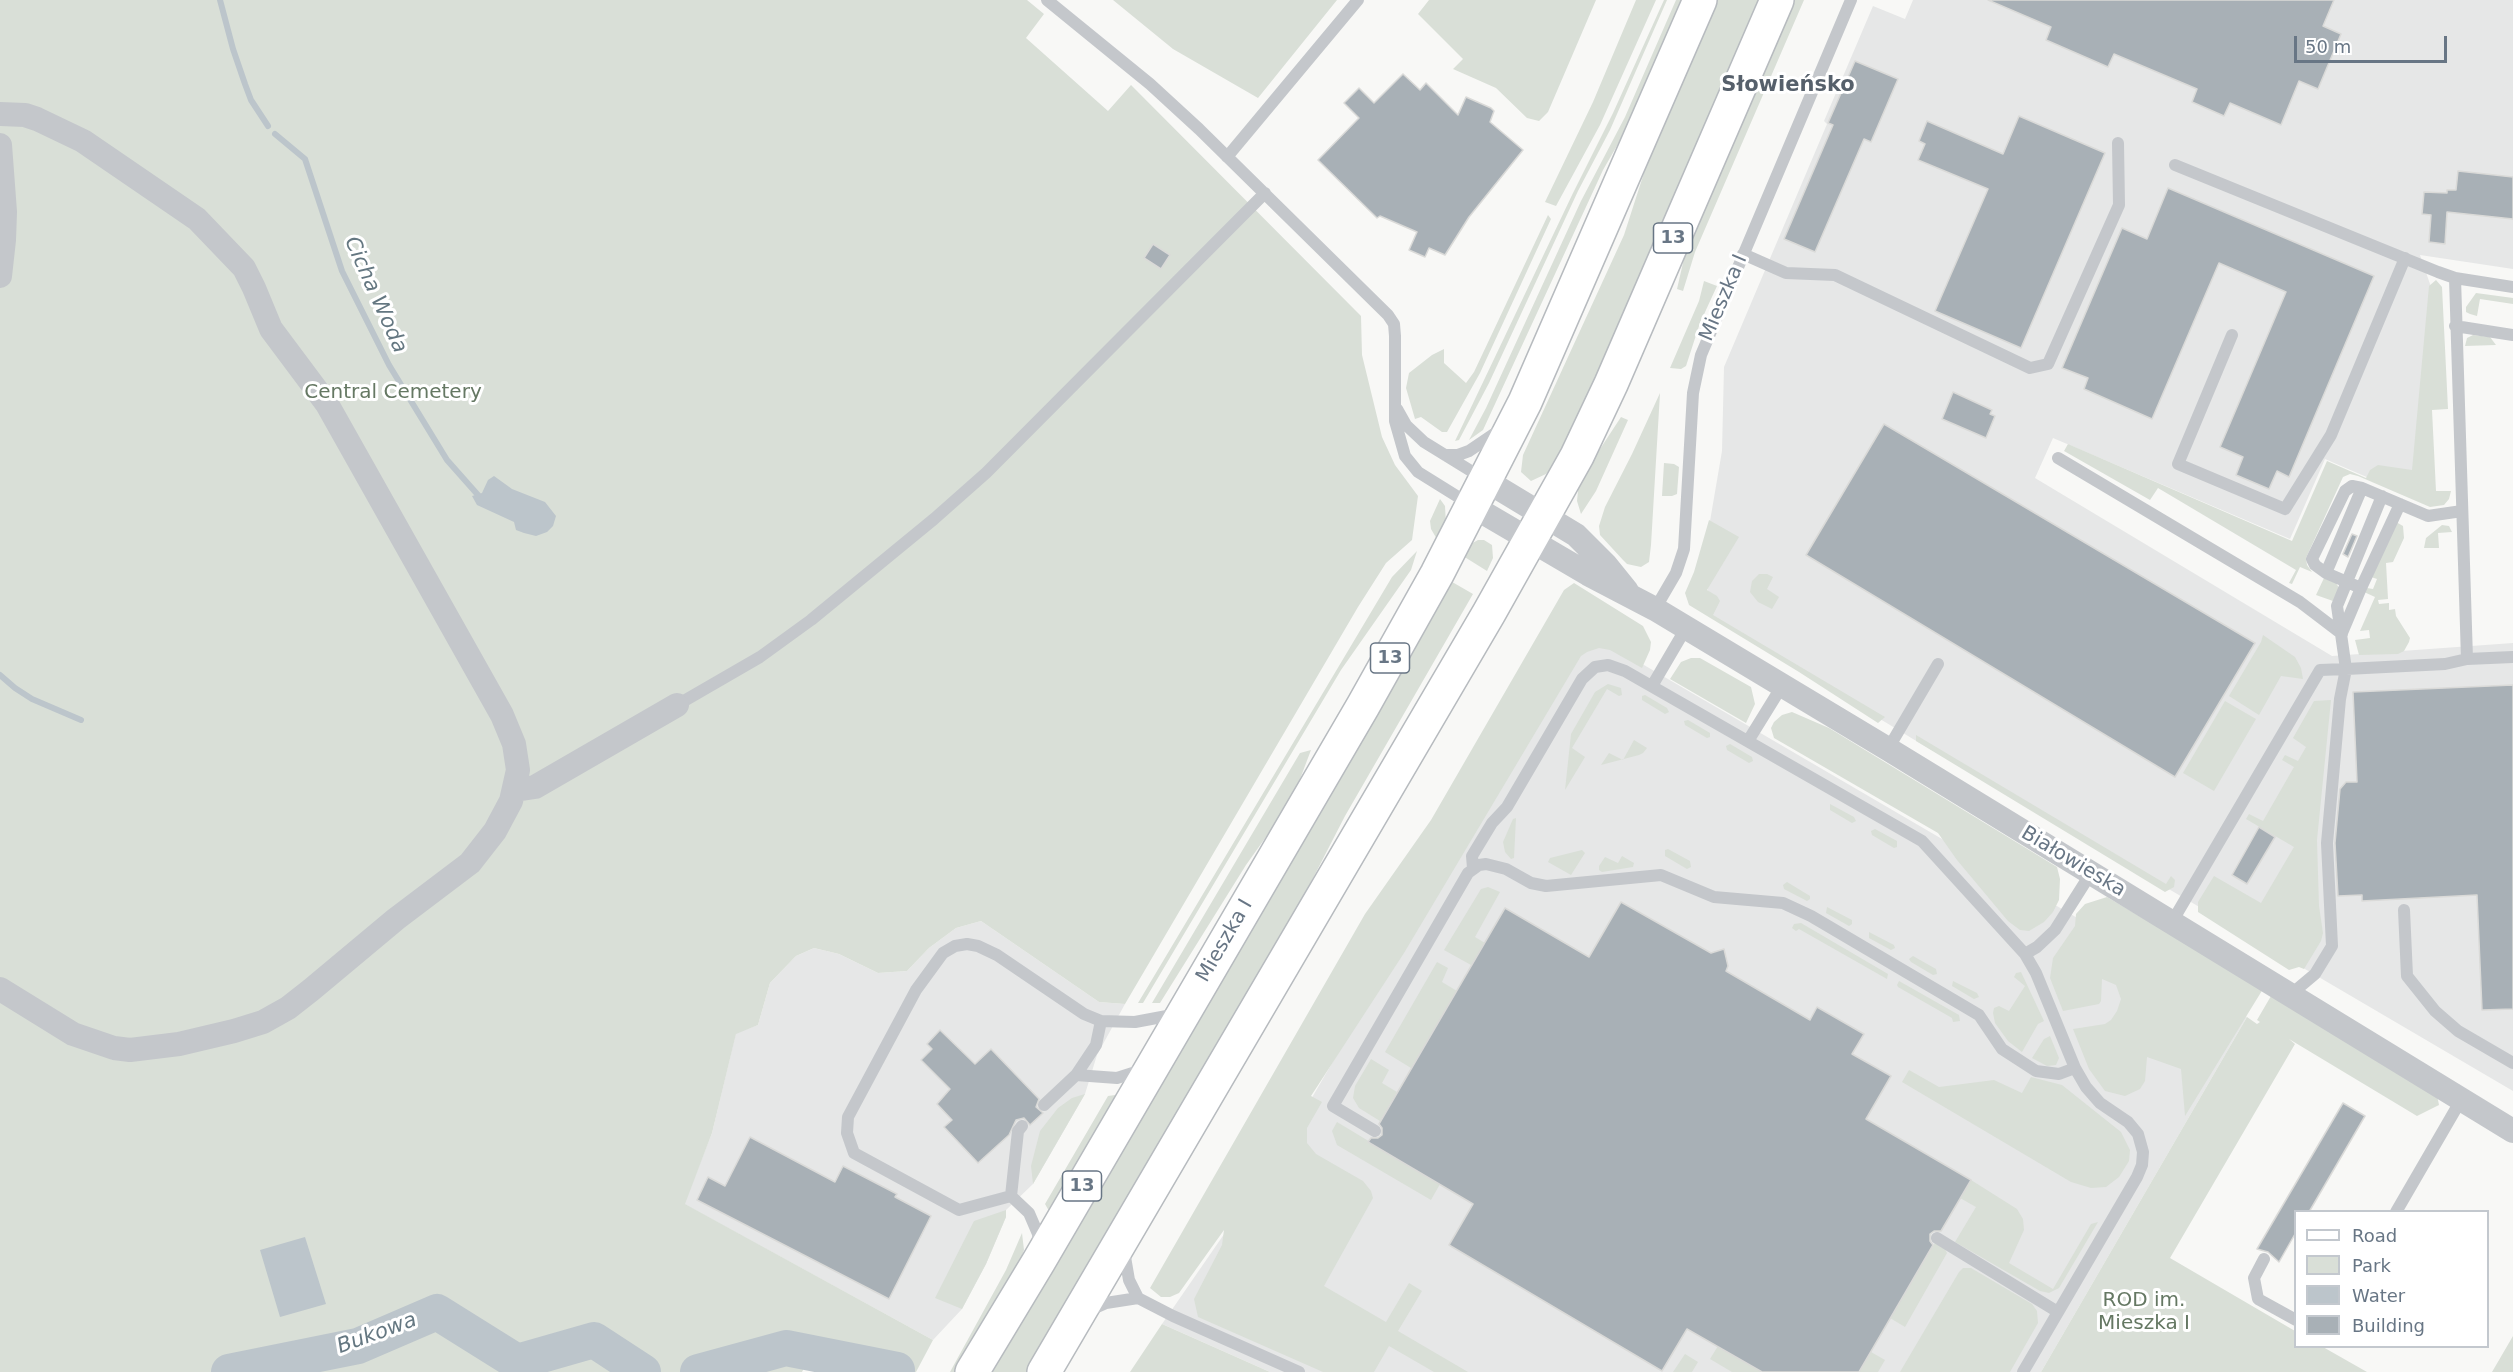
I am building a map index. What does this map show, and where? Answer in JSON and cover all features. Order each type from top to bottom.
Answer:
[{"type":"main road","name":"Mieszka I","points":[[972,1372],[1391,657],[1479,493],[1525,402],[1700,0]]},
{"type":"main road","name":"13","points":[[1044,1372],[1538,528],[1581,448],[1611,384],[1777,0]]},
{"type":"street","points":[[0,114],[37,119],[82,141],[196,219],[244,268],[255,288],[271,329],[327,404],[502,715],[514,744],[517,761],[515,790],[495,831],[480,852],[461,872],[396,919],[288,1008],[263,1022],[179,1044],[130,1050],[114,1048],[73,1034],[0,989]]},
{"type":"street","points":[[0,145],[4,212],[0,276]]},
{"type":"street","points":[[1479,493],[1538,528]]},
{"type":"street","name":"Białowieska","points":[[1538,528],[1593,577],[1631,595],[1888,749],[2513,1131]]},
{"type":"street","points":[[515,790],[535,787],[677,705]]},
{"type":"lane","points":[[1047,0],[1150,84],[1265,193],[1388,315],[1394,324],[1395,420],[1401,446],[1410,464],[1418,472],[1479,493]]},
{"type":"lane","points":[[1227,157],[1358,0]]},
{"type":"lane","name":"Mieszka I","points":[[1655,609],[1676,573],[1684,549],[1695,375],[1708,333],[1851,0]]},
{"type":"lane","points":[[1743,254],[1786,273],[1835,275],[2030,368],[2048,364],[2119,205],[2118,143]]},
{"type":"lane","points":[[2175,165],[2455,278],[2513,287]]},
{"type":"lane","points":[[677,705],[760,657],[811,620],[934,519],[994,465],[1265,193]]},
{"type":"lane","points":[[2232,335],[2178,464],[2285,509],[2331,435],[2405,258]]},
{"type":"lane","points":[[2455,278],[2467,659]]},
{"type":"lane","points":[[2455,326],[2513,335]]},
{"type":"lane","points":[[1395,401],[1401,419],[1410,430],[1445,455],[1479,493]]},
{"type":"lane","name":"Mieszka I","points":[[1445,455],[1458,455],[1482,444],[1525,402]]},
{"type":"lane","points":[[2058,458],[2300,602],[2342,634]]},
{"type":"lane","points":[[2361,588],[2326,573],[2315,565],[2312,559],[2345,491],[2352,486],[2362,488],[2428,516],[2462,511]]},
{"type":"lane","points":[[2326,573],[2362,488]]},
{"type":"lane","points":[[2290,995],[2315,974],[2332,946],[2327,843],[2337,724],[2346,669],[2337,606],[2382,496]]},
{"type":"lane","points":[[2342,634],[2400,504]]},
{"type":"lane","points":[[1652,686],[1686,628]]},
{"type":"lane","points":[[2172,922],[2320,670],[2445,664],[2467,659],[2513,657]]},
{"type":"lane","points":[[1888,749],[1938,664]]},
{"type":"lane","points":[[1473,868],[1472,856],[1492,823],[1507,807],[1582,679],[1595,667],[1613,666],[1652,686],[1917,837],[2025,954],[2036,973],[2075,1068],[2090,1092],[2128,1122],[2138,1134],[2143,1152],[2142,1165],[2137,1177],[2023,1372]]},
{"type":"lane","points":[[1748,741],[1782,686]]},
{"type":"lane","points":[[1375,1131],[1333,1106],[1468,873],[1473,868],[1486,864],[1494,865],[1531,883],[1546,886],[1661,875],[1714,897],[1783,903],[1811,916],[1979,1015],[2002,1048],[2036,1071],[2059,1074],[2075,1068]]},
{"type":"lane","points":[[2025,954],[2055,930],[2091,873]]},
{"type":"lane","points":[[2404,910],[2407,976],[2435,1011],[2458,1031],[2513,1063]]},
{"type":"lane","points":[[1011,1196],[960,1210],[854,1153],[847,1133],[848,1118],[916,990],[943,954],[955,946],[968,944],[978,946],[997,955],[1084,1014],[1101,1021],[1135,1022],[1167,1016],[1176,1012],[1191,999]]},
{"type":"lane","points":[[1044,1105],[1076,1075],[1096,1044],[1101,1021]]},
{"type":"lane","points":[[1076,1075],[1117,1078],[1132,1075],[1155,1061]]},
{"type":"lane","points":[[2397,1210],[2461,1100]]},
{"type":"lane","points":[[1011,1196],[1018,1131],[1022,1126]]},
{"type":"lane","points":[[1011,1196],[1034,1221],[1040,1245],[1039,1261]]},
{"type":"lane","points":[[1125,1234],[1125,1269],[1138,1298]]},
{"type":"lane","points":[[1937,1238],[2058,1312]]},
{"type":"lane","points":[[2264,1259],[2254,1278],[2258,1299],[2294,1319]]},
{"type":"lane","points":[[1076,1319],[1106,1303],[1138,1298],[1299,1372]]},
{"type":"shaded area","points":[[1913,0],[2513,0],[2513,269],[2420,255],[2440,313],[2422,501],[2325,459],[2290,539],[2053,438],[2035,478],[2332,656],[2513,643],[2513,1091],[1913,739],[1712,617],[1703,562],[1722,451],[1724,367],[1827,124],[1824,121],[1873,6],[1905,19]]},
{"type":"shaded area","points":[[1584,630],[2247,1017],[2041,1372],[1270,1372],[1162,1324],[1278,1156]]},
{"type":"shaded area","points":[[981,921],[1099,1002],[1125,1004],[1097,1055],[1085,1094],[1033,1184],[1006,1210],[1006,1217],[986,1264],[962,1309],[933,1340],[684,1204],[712,1133],[736,1033],[758,1025],[770,983],[796,956],[814,948],[839,954],[878,973],[907,971],[929,948],[956,928]]},
{"type":"green space","name":"Central Cemetery","points":[[0,0],[1027,0],[1044,14],[1026,38],[1108,111],[1131,85],[1361,316],[1362,355],[1382,437],[1395,465],[1418,496],[1412,540],[1386,563],[1358,607],[1125,1004],[1099,1002],[981,921],[956,928],[929,948],[907,971],[878,973],[839,954],[814,948],[796,956],[770,983],[758,1025],[736,1034],[712,1133],[685,1204],[933,1340],[916,1372],[815,1372],[805,1366],[802,1372],[0,1372]]},
{"type":"green space","points":[[1113,0],[1337,0],[1258,98],[1173,49]]},
{"type":"green space","points":[[1429,0],[1596,0],[1548,112],[1539,121],[1527,118],[1496,88],[1453,69],[1463,59],[1418,14]]},
{"type":"green space","points":[[1636,0],[1656,0],[1600,125],[1556,206],[1545,202],[1593,102]]},
{"type":"green space","points":[[1664,0],[1667,0],[1610,130],[1578,191],[1489,383],[1459,440],[1455,441],[1613,113]]},
{"type":"green space","points":[[1676,0],[1685,0],[1633,118],[1603,170],[1483,430],[1469,440],[1486,408],[1581,201],[1625,117]]},
{"type":"green space","points":[[1713,0],[1759,0],[1587,401],[1558,461],[1546,474],[1531,481],[1521,472],[1523,455],[1624,235],[1653,145]]},
{"type":"green space","points":[[1791,0],[1804,0],[1695,252],[1683,291],[1677,289],[1688,241]]},
{"type":"green space","points":[[1548,215],[1551,219],[1480,373],[1447,432],[1442,432],[1421,417],[1415,419],[1406,388],[1409,373],[1432,355],[1444,349],[1444,363],[1466,383],[1474,372]]},
{"type":"green space","points":[[2436,280],[2442,287],[2448,409],[2432,410],[2436,491],[2451,491],[2449,499],[2444,505],[2430,507],[2358,476],[2350,474],[2343,477],[2306,558],[2307,565],[2312,572],[2300,567],[2292,584],[2289,583],[2296,570],[2158,488],[2150,500],[2064,451],[2068,444],[2292,541],[2327,461],[2366,478],[2370,470],[2378,465],[2412,470],[2429,286]]},
{"type":"green space","points":[[1704,281],[1717,286],[1700,323],[1686,366],[1681,369],[1670,368],[1699,301]]},
{"type":"green space","points":[[2476,293],[2513,298],[2513,304],[2480,299],[2477,316],[2470,314],[2466,312],[2466,307]]},
{"type":"green space","points":[[2473,335],[2490,337],[2496,345],[2465,346],[2467,338]]},
{"type":"green space","points":[[1660,393],[1651,545],[1649,562],[1641,567],[1627,564],[1600,535],[1599,526],[1605,507]]},
{"type":"green space","points":[[1621,417],[1628,420],[1596,491],[1581,514],[1577,501],[1579,481]]},
{"type":"green space","points":[[1664,463],[1679,467],[1677,494],[1672,496],[1662,496]]},
{"type":"green space","points":[[1440,499],[1445,506],[1446,524],[1438,541],[1431,529],[1430,521]]},
{"type":"green space","points":[[1709,520],[1739,537],[1707,590],[1717,596],[1720,601],[1713,615],[1885,717],[1878,723],[1689,605],[1685,593],[1694,572]]},
{"type":"green space","points":[[2396,522],[2403,526],[2404,538],[2393,562],[2386,563],[2388,599],[2378,600],[2379,604],[2389,603],[2389,610],[2395,609],[2396,616],[2410,638],[2409,642],[2404,651],[2398,654],[2359,655],[2355,640],[2370,638],[2369,630],[2360,631],[2375,597],[2364,592],[2367,588],[2373,589],[2377,579],[2371,577]]},
{"type":"green space","points":[[2442,525],[2449,526],[2452,532],[2438,533],[2439,548],[2424,548],[2426,538]]},
{"type":"green space","points":[[1478,540],[1484,540],[1492,545],[1493,558],[1487,571],[1463,556],[1469,545]]},
{"type":"green space","points":[[1417,551],[1411,570],[1341,670],[1143,1003],[1138,1003],[1392,577]]},
{"type":"green space","points":[[1759,574],[1773,577],[1767,589],[1779,597],[1772,609],[1758,602],[1750,592],[1752,581]]},
{"type":"green space","points":[[2324,578],[2336,583],[2339,588],[2333,601],[2316,595]]},
{"type":"green space","points":[[1447,579],[1473,594],[1345,816],[1294,915],[1143,1176],[1027,1372],[988,1372]]},
{"type":"green space","points":[[1574,583],[1643,626],[1651,642],[1642,668],[1610,650],[1599,648],[1581,656],[1404,953],[1311,1096],[1322,1102],[1307,1128],[1307,1143],[1316,1154],[1363,1181],[1371,1191],[1373,1198],[1324,1286],[1386,1322],[1409,1283],[1422,1291],[1398,1331],[1468,1372],[1434,1372],[1389,1346],[1374,1372],[1323,1372],[1198,1317],[1194,1299],[1222,1245],[1224,1230],[1179,1293],[1170,1297],[1161,1297],[1150,1288],[1365,914],[1431,820],[1564,590]]},
{"type":"green space","points":[[2263,635],[2295,657],[2301,668],[2303,679],[2281,676],[2259,715],[2229,696]]},
{"type":"green space","points":[[1691,658],[1700,658],[1751,687],[1755,704],[1746,723],[1670,679],[1681,662]]},
{"type":"green space","points":[[1608,684],[1621,688],[1622,695],[1619,696],[1607,689],[1572,748],[1585,757],[1565,790],[1571,734],[1595,692]]},
{"type":"green space","points":[[1645,695],[1667,708],[1669,712],[1665,714],[1642,700],[1642,696]]},
{"type":"green space","points":[[2331,700],[2317,840],[2319,906],[2323,933],[2321,941],[2304,969],[2299,967],[2289,970],[2198,912],[2198,902],[2214,876],[2261,903],[2294,847],[2246,819],[2249,814],[2263,821],[2294,767],[2282,760],[2285,755],[2298,761],[2306,747],[2293,738],[2314,701]]},
{"type":"green space","points":[[2225,701],[2256,719],[2214,791],[2183,773]]},
{"type":"green space","points":[[1792,712],[1829,728],[2057,867],[2060,879],[2059,900],[2053,912],[2044,922],[2029,931],[2020,930],[2008,921],[1957,860],[1938,833],[1774,738],[1771,728],[1774,722],[1782,715]]},
{"type":"green space","points":[[1688,720],[1710,733],[1710,737],[1707,738],[1685,725],[1684,721]]},
{"type":"green space","points":[[1916,735],[2166,884],[2171,876],[2175,880],[2174,887],[2165,892],[1916,741]]},
{"type":"green space","points":[[1634,740],[1647,748],[1639,755],[1624,759]]},
{"type":"green space","points":[[1730,744],[1752,757],[1753,761],[1749,763],[1727,750],[1726,746]]},
{"type":"green space","points":[[1311,750],[1297,787],[1278,820],[1246,865],[1160,1003],[1152,1003],[1300,753]]},
{"type":"green space","points":[[1609,753],[1622,759],[1601,765]]},
{"type":"green space","points":[[1830,804],[1854,817],[1856,821],[1852,823],[1830,810]]},
{"type":"green space","points":[[1516,818],[1514,858],[1511,859],[1505,852],[1503,842],[1513,819]]},
{"type":"green space","points":[[1875,829],[1897,841],[1897,847],[1894,848],[1872,835],[1871,831]]},
{"type":"green space","points":[[1668,849],[1690,861],[1691,867],[1687,869],[1665,856],[1665,850]]},
{"type":"green space","points":[[1582,850],[1585,853],[1571,875],[1548,862],[1550,858]]},
{"type":"green space","points":[[1622,856],[1634,863],[1633,867],[1602,872],[1599,870],[1605,857],[1618,863]]},
{"type":"green space","points":[[1787,882],[1810,896],[1810,899],[1807,901],[1784,889],[1783,885]]},
{"type":"green space","points":[[1488,887],[1500,892],[1475,937],[1485,943],[1471,965],[1444,950],[1481,889]]},
{"type":"green space","points":[[2107,897],[2263,989],[2185,1116],[2181,1069],[2147,1057],[2145,1081],[2140,1089],[2125,1096],[2105,1091],[2089,1069],[2073,1029],[2105,1024],[2111,1020],[2121,999],[2116,985],[2102,979],[2099,1004],[2063,1011],[2050,978],[2053,958],[2075,926],[2076,914],[2085,904]]},
{"type":"green space","points":[[1827,907],[1852,920],[1852,924],[1849,926],[1826,913]]},
{"type":"green space","points":[[1801,923],[1888,974],[1887,979],[1799,929],[1796,931],[1792,928],[1794,924]]},
{"type":"green space","points":[[1869,932],[1894,945],[1895,948],[1891,950],[1869,938]]},
{"type":"green space","points":[[1913,956],[1936,969],[1937,974],[1933,975],[1911,962],[1909,959]]},
{"type":"green space","points":[[1437,962],[1448,968],[1442,982],[1457,991],[1411,1068],[1385,1052]]},
{"type":"green space","points":[[2021,972],[2044,1021],[2038,1024],[2022,1052],[2008,1041],[1995,1023],[1993,1013],[1994,1008],[1999,1006],[2009,1011],[2025,986],[2014,977],[2016,973]]},
{"type":"green space","points":[[1899,981],[1959,1015],[1960,1021],[1953,1022],[1952,1018],[1898,987]]},
{"type":"green space","points":[[1953,981],[1977,993],[1979,997],[1974,999],[1952,986]]},
{"type":"green space","name":"ROD im. Mieszka I","points":[[2271,996],[2437,1095],[2439,1105],[2417,1116],[2289,1039],[2295,1044],[2170,1258],[2294,1330],[2294,1348],[2325,1348],[2367,1372],[2041,1372],[2247,1017],[2257,1024],[2260,1022],[2257,1020]]},
{"type":"green space","points":[[2050,1036],[2059,1058],[2056,1065],[2047,1066],[2032,1058],[2044,1039]]},
{"type":"green space","points":[[1371,1059],[1389,1070],[1382,1083],[1397,1092],[1380,1121],[1359,1108],[1353,1098],[1355,1086]]},
{"type":"green space","points":[[1909,1070],[1939,1087],[1994,1080],[2022,1093],[2031,1077],[2062,1085],[2121,1132],[2130,1150],[2129,1161],[2119,1177],[2106,1187],[2091,1188],[2071,1182],[1902,1082]]},
{"type":"green space","points":[[1085,1094],[1033,1184],[1031,1166],[1040,1131],[1058,1108],[1072,1098]]},
{"type":"green space","points":[[1115,1095],[1115,1100],[1049,1211],[1045,1204],[1108,1096]]},
{"type":"green space","points":[[1337,1122],[1440,1184],[1431,1200],[1337,1145],[1332,1131]]},
{"type":"green space","points":[[1971,1180],[2017,1209],[2023,1219],[2024,1230],[2009,1263],[2053,1289],[2091,1224],[2098,1222],[2059,1288],[2049,1293],[2040,1291],[1955,1242],[1976,1207],[1960,1198]]},
{"type":"green space","points":[[1006,1210],[1006,1217],[986,1264],[962,1309],[935,1298],[974,1221]]},
{"type":"green space","points":[[1022,1233],[1024,1250],[1019,1264],[955,1372],[950,1372],[1006,1270]]},
{"type":"green space","points":[[1935,1243],[1947,1253],[1905,1327],[1890,1318]]},
{"type":"green space","points":[[1963,1268],[1971,1268],[2032,1304],[2037,1311],[2038,1323],[2010,1372],[1900,1372],[1959,1272]]},
{"type":"green space","points":[[1162,1324],[1270,1372],[1130,1372]]},
{"type":"green space","points":[[2513,1336],[2513,1372],[2492,1372]]},
{"type":"green space","points":[[1718,1346],[1762,1372],[1732,1372],[1710,1359]]},
{"type":"green space","points":[[1871,1352],[1885,1360],[1878,1372],[1859,1372]]},
{"type":"green space","points":[[1685,1354],[1698,1362],[1692,1372],[1673,1372]]},
{"type":"water","points":[[494,476],[512,489],[545,502],[556,516],[553,526],[547,532],[536,536],[524,533],[516,530],[514,522],[477,505],[472,496],[482,493],[488,480]]},
{"type":"water","points":[[305,1237],[326,1304],[280,1317],[260,1250]]},
{"type":"building","points":[[1988,0],[2334,0],[2323,26],[2341,34],[2318,89],[2299,81],[2281,125],[2230,103],[2224,116],[2192,102],[2197,89],[2114,54],[2108,67],[2046,40],[2051,27]]},
{"type":"building","points":[[1855,61],[1898,79],[1871,142],[1864,139],[1815,252],[1784,239],[1833,125],[1828,123]]},
{"type":"building","points":[[1403,74],[1420,90],[1426,83],[1458,115],[1466,97],[1491,108],[1494,111],[1490,122],[1523,150],[1469,217],[1445,255],[1429,248],[1425,257],[1409,250],[1417,232],[1380,216],[1377,218],[1318,160],[1359,118],[1344,103],[1359,88],[1374,103]]},
{"type":"building","points":[[2019,116],[2105,153],[2021,348],[1935,311],[1988,189],[1918,160],[1925,144],[1919,141],[1927,121],[2003,154]]},
{"type":"building","points":[[2458,171],[2513,177],[2513,219],[2447,212],[2445,244],[2429,242],[2431,215],[2422,214],[2424,192],[2447,193],[2447,190],[2456,190]]},
{"type":"building","points":[[2168,188],[2374,276],[2289,477],[2277,471],[2269,489],[2236,475],[2243,457],[2220,447],[2286,292],[2219,263],[2152,419],[2084,389],[2088,378],[2062,368],[2122,228],[2147,239]]},
{"type":"building","points":[[1153,244],[1170,255],[1161,269],[1144,258]]},
{"type":"building","points":[[1953,392],[1992,410],[1990,414],[1995,416],[1986,438],[1942,419]]},
{"type":"building","points":[[1884,424],[2255,643],[2175,777],[1806,555]]},
{"type":"building","points":[[2352,534],[2357,536],[2348,557],[2343,554]]},
{"type":"building","points":[[2513,685],[2513,1009],[2482,1010],[2477,895],[2362,901],[2362,895],[2338,896],[2335,843],[2340,789],[2346,782],[2357,782],[2353,692]]},
{"type":"building","points":[[2259,827],[2275,837],[2247,884],[2232,875]]},
{"type":"building","points":[[1621,902],[1711,953],[1724,949],[1728,966],[1726,971],[1810,1020],[1817,1007],[1864,1034],[1852,1054],[1891,1076],[1866,1119],[1971,1180],[1941,1231],[1934,1231],[1930,1234],[1930,1241],[1933,1245],[1859,1372],[1762,1372],[1687,1329],[1662,1371],[1449,1245],[1473,1204],[1368,1142],[1371,1138],[1378,1138],[1382,1135],[1382,1128],[1379,1124],[1505,908],[1589,957]]},
{"type":"building","points":[[940,1030],[975,1064],[991,1049],[1039,1099],[1036,1107],[1043,1113],[1030,1125],[1024,1118],[1016,1120],[1009,1135],[978,1163],[944,1127],[952,1120],[937,1104],[950,1089],[921,1060],[932,1049],[927,1044]]},
{"type":"building","points":[[2343,1103],[2365,1116],[2310,1210],[2294,1210],[2294,1236],[2279,1262],[2268,1252],[2257,1249]]},
{"type":"building","points":[[750,1137],[835,1182],[843,1166],[897,1194],[895,1197],[931,1216],[889,1299],[697,1200],[708,1177],[725,1186]]},
{"type":"waterway","name":"Cicha Woda","points":[[220,0],[233,49],[251,100],[268,126]]},
{"type":"waterway","name":"Cicha Woda","points":[[275,134],[305,159],[342,271],[389,365],[447,460],[478,495]]},
{"type":"waterway","points":[[0,675],[32,699],[81,720]]},
{"type":"waterway","name":"Bukowa","points":[[229,1372],[358,1346],[437,1312],[517,1362],[594,1340],[643,1372]]},
{"type":"waterway","name":"Bukowa","points":[[698,1372],[786,1348],[897,1370]]},
{"type":"district","name":"Słowieńsko","points":[[1788,86]]}]
